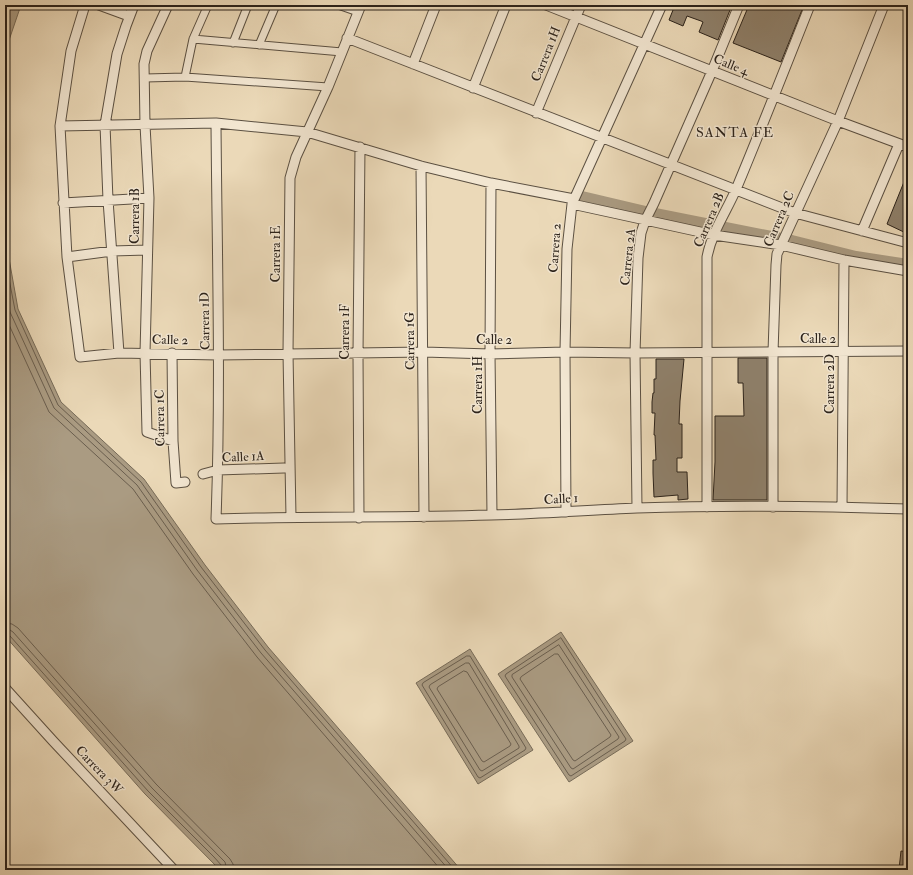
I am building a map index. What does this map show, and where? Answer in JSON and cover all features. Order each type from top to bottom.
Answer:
[{"type":"street","points":[[85,5],[71,51],[60,126],[63,203],[68,257],[112,251],[147,250]]},
{"type":"street","points":[[99,5],[129,16]]},
{"type":"street","points":[[119,353],[108,200],[105,125],[114,70],[129,16],[134,5]]},
{"type":"street","name":"Carrera 1B","points":[[168,5],[147,51],[144,64],[148,198],[145,353],[147,432],[173,441]]},
{"type":"street","points":[[185,77],[193,39],[208,5]]},
{"type":"street","points":[[233,43],[248,5]]},
{"type":"street","points":[[259,45],[276,5]]},
{"type":"street","points":[[338,5],[359,9]]},
{"type":"street","points":[[414,64],[436,5]]},
{"type":"street","points":[[473,88],[506,5]]},
{"type":"street","name":"Calle 4","points":[[546,5],[838,121],[904,145]]},
{"type":"street","name":"Carrera 1H","points":[[536,113],[581,5]]},
{"type":"street","name":"Carrera 2","points":[[566,512],[565,352],[567,249],[574,199],[600,138],[662,5]]},
{"type":"street","name":"Carrera 2A","points":[[637,508],[635,353],[638,258],[641,233],[712,71],[739,5]]},
{"type":"street","name":"Carrera 2B","points":[[707,507],[707,257],[709,245],[736,190],[775,96],[810,5]]},
{"type":"street","name":"Carrera 2C","points":[[773,507],[773,352],[777,254],[838,121],[884,5]]},
{"type":"street","name":"Carrera 1E","points":[[291,517],[288,353],[290,178],[296,158],[328,87],[359,9]]},
{"type":"street","points":[[347,38],[795,214],[908,243]]},
{"type":"street","points":[[193,39],[342,52]]},
{"type":"street","points":[[145,78],[185,77],[328,87]]},
{"type":"street","points":[[60,126],[216,123],[308,132],[421,166],[491,183],[574,199],[646,219],[714,233],[782,244],[844,260],[908,271]]},
{"type":"street","name":"Carrera 1D","points":[[216,123],[218,354],[218,470],[216,519]]},
{"type":"street","points":[[862,231],[904,145]]},
{"type":"street","name":"Carrera 1F","points":[[359,518],[358,354],[360,147]]},
{"type":"street","name":"Carrera 1G","points":[[421,166],[424,352],[424,517]]},
{"type":"street","name":"Carrera 1H","points":[[491,183],[490,354],[492,515]]},
{"type":"street","points":[[63,203],[148,198]]},
{"type":"street","name":"Calle 2","points":[[68,257],[80,357],[119,353],[358,354],[424,352],[490,354],[565,352],[635,353],[908,351]]},
{"type":"street","name":"Carrera 2D","points":[[842,507],[844,260]]},
{"type":"street","name":"Carrera 1C","points":[[172,353],[173,441],[181,482]]},
{"type":"street","name":"Calle 1A","points":[[203,474],[218,470],[284,468]]},
{"type":"street","name":"Calle 1","points":[[216,519],[291,517],[424,517],[637,508],[842,507],[908,509]]},
{"type":"street","name":"Carrera 3W","points":[[5,688],[174,870]]},
{"type":"water","points":[[5,5],[21,5],[5,52]]},
{"type":"water","points":[[5,236],[18,309],[61,402],[144,479],[205,565],[268,647],[461,870],[220,870],[145,794],[5,636]]},
{"type":"water","points":[[561,632],[633,741],[569,782],[498,674]]},
{"type":"water","points":[[470,649],[533,750],[478,784],[416,683]]},
{"type":"building","points":[[675,5],[732,5],[718,40],[699,32],[703,22],[701,21],[687,16],[683,26],[669,20]]},
{"type":"building","points":[[749,5],[804,5],[781,62],[733,43]]},
{"type":"building","points":[[908,172],[908,234],[887,224]]},
{"type":"building","points":[[738,358],[767,358],[767,500],[713,500],[715,416],[744,416],[743,383],[738,383]]},
{"type":"building","points":[[656,359],[684,359],[679,424],[682,424],[682,458],[677,458],[677,472],[687,472],[688,499],[678,500],[678,495],[654,497],[653,460],[656,460],[654,435],[655,413],[652,413],[652,402],[654,393],[654,379],[656,379]]},
{"type":"building","points":[[901,851],[908,852],[908,870],[899,869]]},
{"type":"waterway","points":[[578,195],[650,212],[792,240],[856,256],[908,264]]},
{"type":"district","name":"SANTA FE","points":[[735,132]]}]
